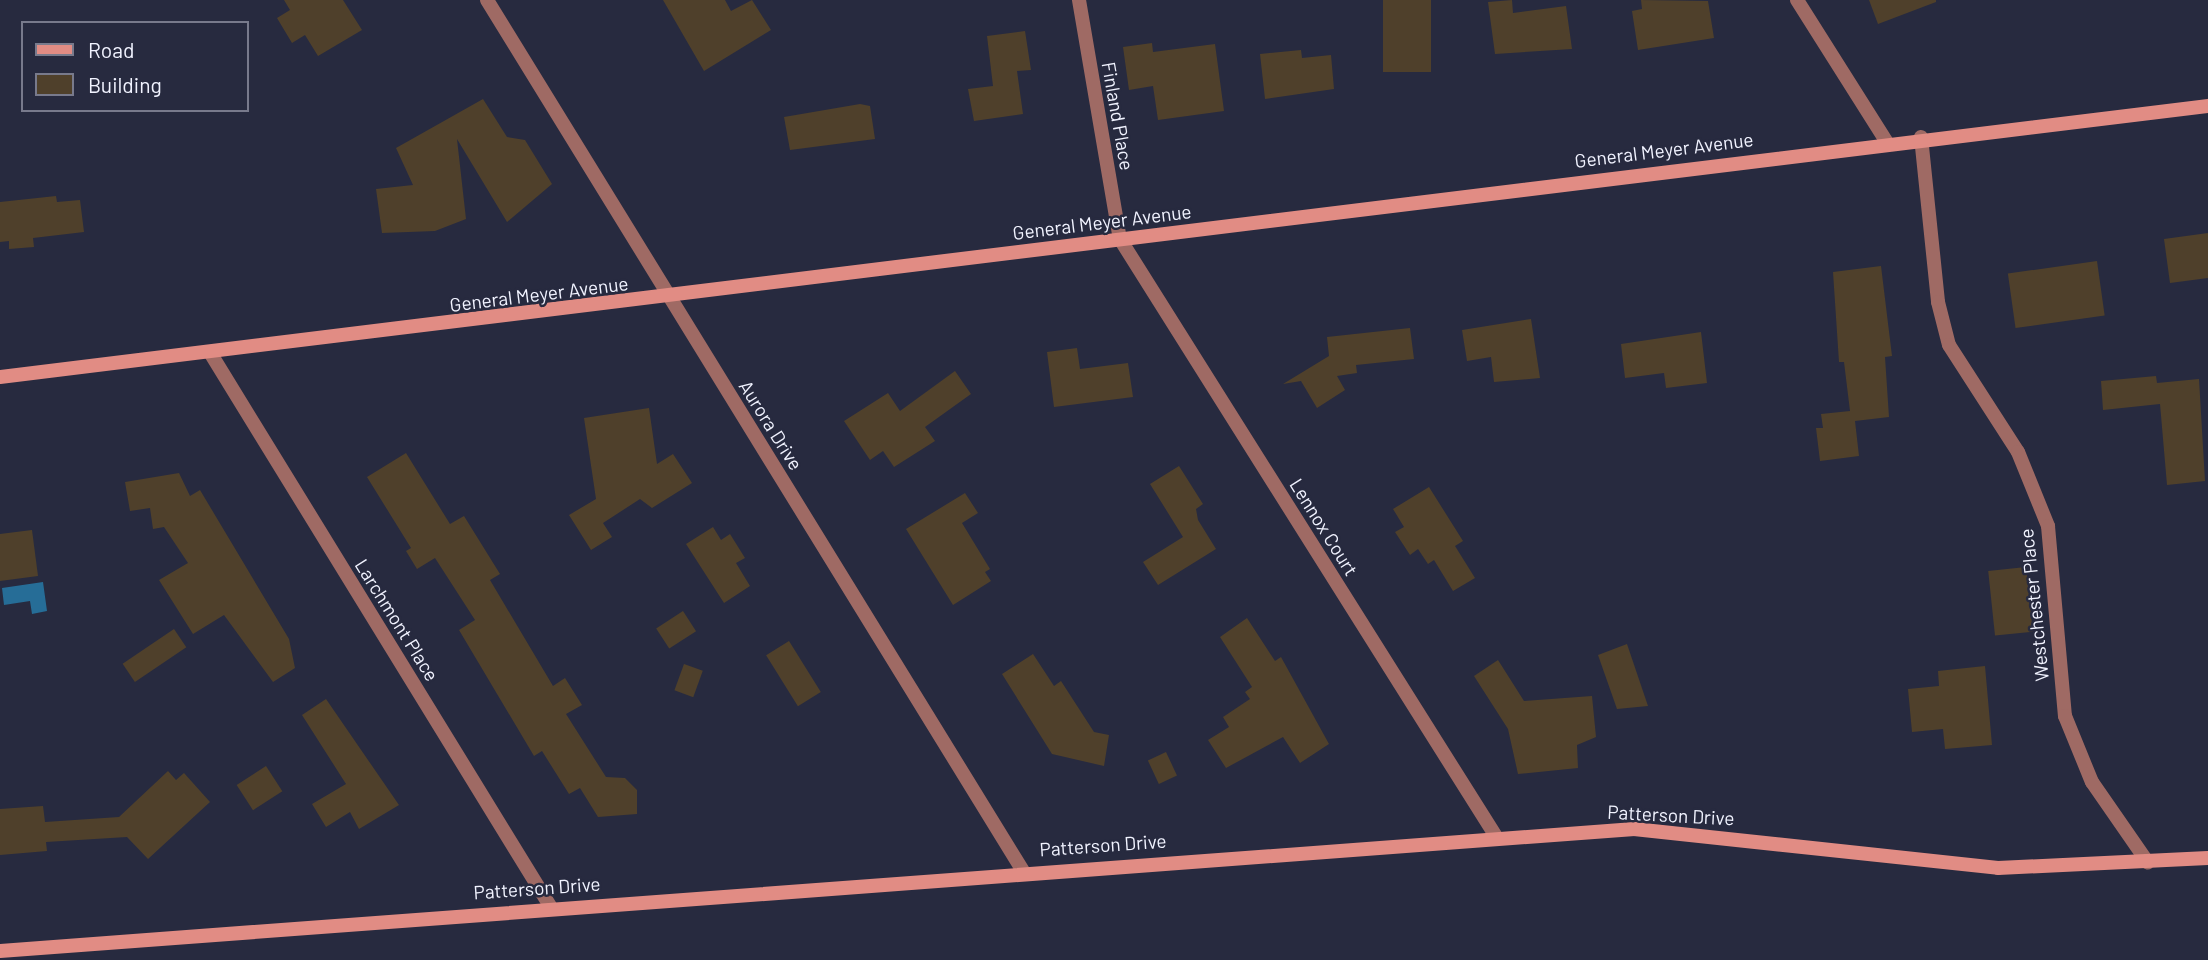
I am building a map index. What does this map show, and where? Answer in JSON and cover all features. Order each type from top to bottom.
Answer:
[{"type":"street","name":"Aurora Drive","points":[[487,0],[1023,871]]},
{"type":"street","name":"Finland Place","points":[[1079,0],[1120,239]]},
{"type":"street","points":[[1797,0],[1886,141]]},
{"type":"street","name":"General Meyer Avenue","points":[[0,377],[670,298],[1886,141],[2208,106]]},
{"type":"street","name":"Westchester Place","points":[[1921,137],[1938,302],[1950,345],[2018,452],[2048,526],[2064,716],[2092,782],[2148,863]]},
{"type":"street","name":"Lennox Court","points":[[1120,239],[1495,835]]},
{"type":"street","name":"Larchmont Place","points":[[211,354],[550,906]]},
{"type":"street","name":"Patterson Drive","points":[[0,951],[550,906],[1495,835],[1634,829],[1998,868],[2148,863],[2208,858]]},
{"type":"water","points":[[43,582],[47,611],[32,614],[30,601],[4,605],[2,588]]},
{"type":"building","points":[[284,0],[343,0],[362,30],[318,56],[305,35],[292,43],[277,18],[290,10]]},
{"type":"building","points":[[663,0],[725,0],[731,11],[752,0],[771,30],[704,71]]},
{"type":"building","points":[[1383,0],[1431,0],[1431,72],[1383,72]]},
{"type":"building","points":[[1512,0],[1513,13],[1566,6],[1572,49],[1495,54],[1488,2]]},
{"type":"building","points":[[1641,0],[1708,1],[1714,38],[1638,50],[1632,11],[1642,9]]},
{"type":"building","points":[[1869,0],[1936,0],[1936,2],[1878,24]]},
{"type":"building","points":[[1025,31],[1031,70],[1017,71],[1023,114],[974,121],[968,89],[993,86],[987,36]]},
{"type":"building","points":[[1152,43],[1153,52],[1215,44],[1224,111],[1158,120],[1153,86],[1129,90],[1123,47]]},
{"type":"building","points":[[1301,50],[1302,58],[1331,55],[1334,89],[1265,99],[1260,54]]},
{"type":"building","points":[[483,99],[507,137],[525,140],[552,184],[507,222],[457,139],[466,219],[435,231],[382,233],[376,189],[413,185],[396,148]]},
{"type":"building","points":[[860,104],[870,106],[875,139],[790,150],[784,117]]},
{"type":"building","points":[[56,196],[57,202],[80,200],[84,232],[33,238],[34,247],[9,249],[9,241],[0,242],[0,202]]},
{"type":"building","points":[[2208,233],[2208,278],[2170,283],[2164,239]]},
{"type":"building","points":[[2097,261],[2105,315],[2016,328],[2008,274]]},
{"type":"building","points":[[1881,266],[1892,356],[1885,357],[1889,417],[1855,421],[1859,456],[1820,461],[1816,428],[1823,428],[1821,414],[1850,411],[1844,362],[1839,362],[1833,272]]},
{"type":"building","points":[[1531,319],[1540,378],[1494,382],[1491,357],[1467,361],[1462,330]]},
{"type":"building","points":[[1410,328],[1414,359],[1356,365],[1357,373],[1337,376],[1345,390],[1317,408],[1301,381],[1283,384],[1329,356],[1327,337]]},
{"type":"building","points":[[1701,332],[1707,383],[1666,388],[1664,373],[1625,378],[1621,344]]},
{"type":"building","points":[[1077,348],[1080,369],[1128,363],[1133,397],[1054,407],[1047,352]]},
{"type":"building","points":[[955,371],[971,394],[925,427],[935,441],[894,467],[883,451],[870,460],[844,421],[888,393],[900,411]]},
{"type":"building","points":[[2156,376],[2157,383],[2199,379],[2205,481],[2167,485],[2160,404],[2103,410],[2101,381]]},
{"type":"building","points":[[649,408],[657,464],[673,454],[692,483],[652,508],[640,499],[603,523],[612,537],[591,550],[569,515],[596,499],[584,418]]},
{"type":"building","points":[[406,453],[450,524],[464,516],[500,574],[490,580],[553,686],[565,678],[582,705],[566,714],[606,777],[625,778],[637,790],[637,814],[598,817],[580,788],[569,794],[542,751],[534,756],[459,630],[475,620],[435,558],[417,569],[406,551],[411,548],[367,477]]},
{"type":"building","points":[[1179,466],[1203,504],[1196,509],[1198,520],[1216,549],[1158,585],[1143,562],[1183,537],[1150,484]]},
{"type":"building","points":[[179,473],[190,496],[200,490],[289,639],[295,668],[273,682],[224,615],[193,634],[159,580],[188,563],[164,527],[153,529],[150,508],[130,511],[125,482]]},
{"type":"building","points":[[1429,487],[1463,541],[1455,546],[1475,578],[1453,591],[1434,560],[1428,564],[1418,549],[1410,555],[1395,532],[1404,527],[1393,509]]},
{"type":"building","points":[[965,493],[978,513],[962,523],[990,569],[985,572],[991,581],[953,605],[906,529]]},
{"type":"building","points":[[713,527],[721,540],[730,534],[745,558],[736,563],[750,586],[724,603],[686,544]]},
{"type":"building","points":[[32,530],[38,576],[0,581],[0,534]]},
{"type":"building","points":[[2026,567],[2033,632],[1995,636],[1988,571]]},
{"type":"building","points":[[683,611],[696,631],[669,649],[656,628]]},
{"type":"building","points":[[1247,618],[1275,661],[1281,657],[1329,744],[1300,763],[1283,737],[1226,768],[1208,740],[1229,727],[1223,717],[1250,699],[1245,692],[1252,687],[1220,637]]},
{"type":"building","points":[[174,629],[186,647],[135,682],[123,664]]},
{"type":"building","points":[[789,641],[821,692],[798,706],[766,655]]},
{"type":"building","points":[[1627,644],[1648,706],[1617,709],[1598,655]]},
{"type":"building","points":[[1033,654],[1054,686],[1061,681],[1094,732],[1109,735],[1104,766],[1052,754],[1002,674]]},
{"type":"building","points":[[1498,660],[1524,701],[1592,696],[1596,737],[1577,745],[1578,768],[1518,774],[1508,729],[1474,676]]},
{"type":"building","points":[[684,664],[703,671],[693,697],[674,690]]},
{"type":"building","points":[[1985,666],[1992,745],[1945,749],[1943,729],[1912,732],[1908,689],[1939,686],[1938,671]]},
{"type":"building","points":[[326,699],[399,805],[359,829],[350,812],[326,827],[312,804],[346,784],[302,715]]},
{"type":"building","points":[[1166,752],[1177,776],[1159,784],[1148,760]]},
{"type":"building","points":[[266,766],[282,791],[253,810],[237,785]]},
{"type":"building","points":[[168,771],[176,780],[184,773],[210,802],[148,859],[127,837],[46,842],[47,851],[0,855],[0,809],[43,806],[45,822],[119,817]]}]
